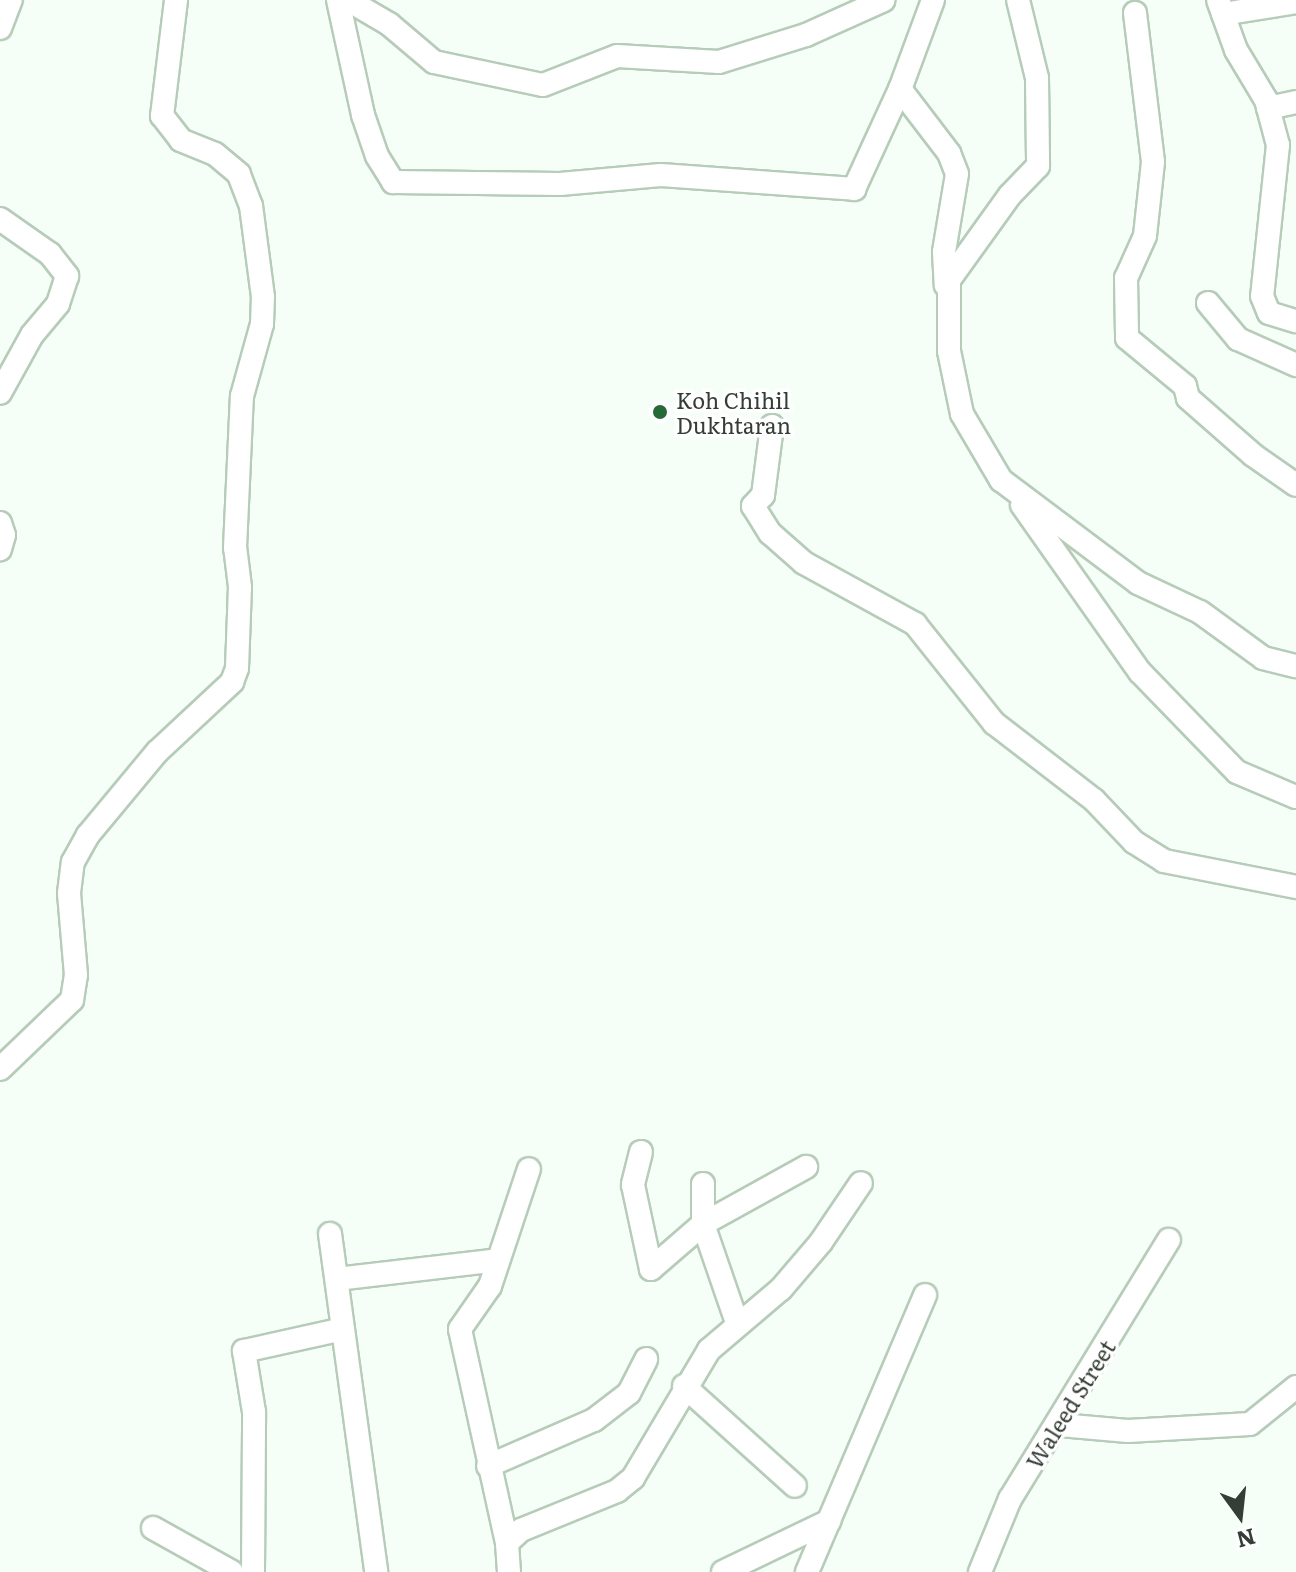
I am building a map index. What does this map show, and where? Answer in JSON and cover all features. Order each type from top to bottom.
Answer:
[{"type":"street","points":[[0,28],[11,0]]},
{"type":"street","points":[[0,1069],[72,1000],[76,975],[69,893],[73,862],[88,835],[157,752],[232,682],[237,668],[240,587],[235,548],[242,396],[262,324],[263,297],[251,206],[239,174],[215,154],[181,140],[162,116],[176,0]]},
{"type":"street","points":[[338,0],[363,115],[377,156],[393,182],[560,184],[661,175],[854,189],[900,89],[933,0]]},
{"type":"street","points":[[348,0],[389,24],[434,62],[543,85],[617,56],[719,62],[806,35],[884,0]]},
{"type":"street","points":[[948,298],[949,280],[962,258],[1038,166],[1037,78],[1018,0]]},
{"type":"street","points":[[1296,2],[1221,7],[1236,50],[1268,108],[1286,189],[1262,296],[1269,313],[1296,321]]},
{"type":"street","points":[[1135,13],[1153,162],[1145,236],[1126,278],[1127,338],[1185,386],[1188,398],[1253,455],[1296,485]]},
{"type":"street","points":[[900,89],[949,153],[957,174],[944,252],[949,351],[962,414],[1001,480],[1140,672],[1237,772],[1296,797]]},
{"type":"street","points":[[1268,108],[1296,102]]},
{"type":"street","points":[[0,219],[50,254],[67,276],[58,304],[32,335],[0,393]]},
{"type":"street","points":[[1208,303],[1238,339],[1296,365]]},
{"type":"street","points":[[772,426],[763,495],[753,506],[770,533],[804,563],[915,624],[994,723],[1094,800],[1144,848],[1164,861],[1296,887]]},
{"type":"street","points":[[1001,480],[1138,583],[1200,612],[1263,658],[1296,666]]},
{"type":"street","points":[[0,523],[4,535],[0,549]]},
{"type":"street","points":[[641,1152],[633,1185],[651,1269],[703,1224],[806,1167]]},
{"type":"street","points":[[509,1572],[507,1543],[460,1329],[465,1314],[490,1286],[529,1169]]},
{"type":"street","points":[[507,1543],[521,1530],[617,1491],[633,1478],[684,1386],[737,1323],[781,1289],[821,1242],[861,1183]]},
{"type":"street","points":[[703,1184],[703,1224],[737,1323]]},
{"type":"street","points":[[330,1234],[376,1572]]},
{"type":"street","name":"Waleed Street","points":[[980,1572],[1010,1499],[1060,1425],[1169,1240]]},
{"type":"street","points":[[337,1279],[498,1260]]},
{"type":"street","points":[[807,1572],[925,1295]]},
{"type":"street","points":[[253,1572],[254,1412],[244,1351],[343,1329]]},
{"type":"street","points":[[488,1466],[594,1420],[629,1393],[646,1359]]},
{"type":"street","points":[[684,1386],[795,1486]]},
{"type":"street","points":[[1060,1425],[1128,1431],[1250,1424],[1296,1387]]},
{"type":"street","points":[[723,1572],[829,1521]]},
{"type":"street","points":[[153,1528],[232,1572]]},
{"type":"place","name":"Koh Chihil Dukhtaran","points":[[660,412]]}]
